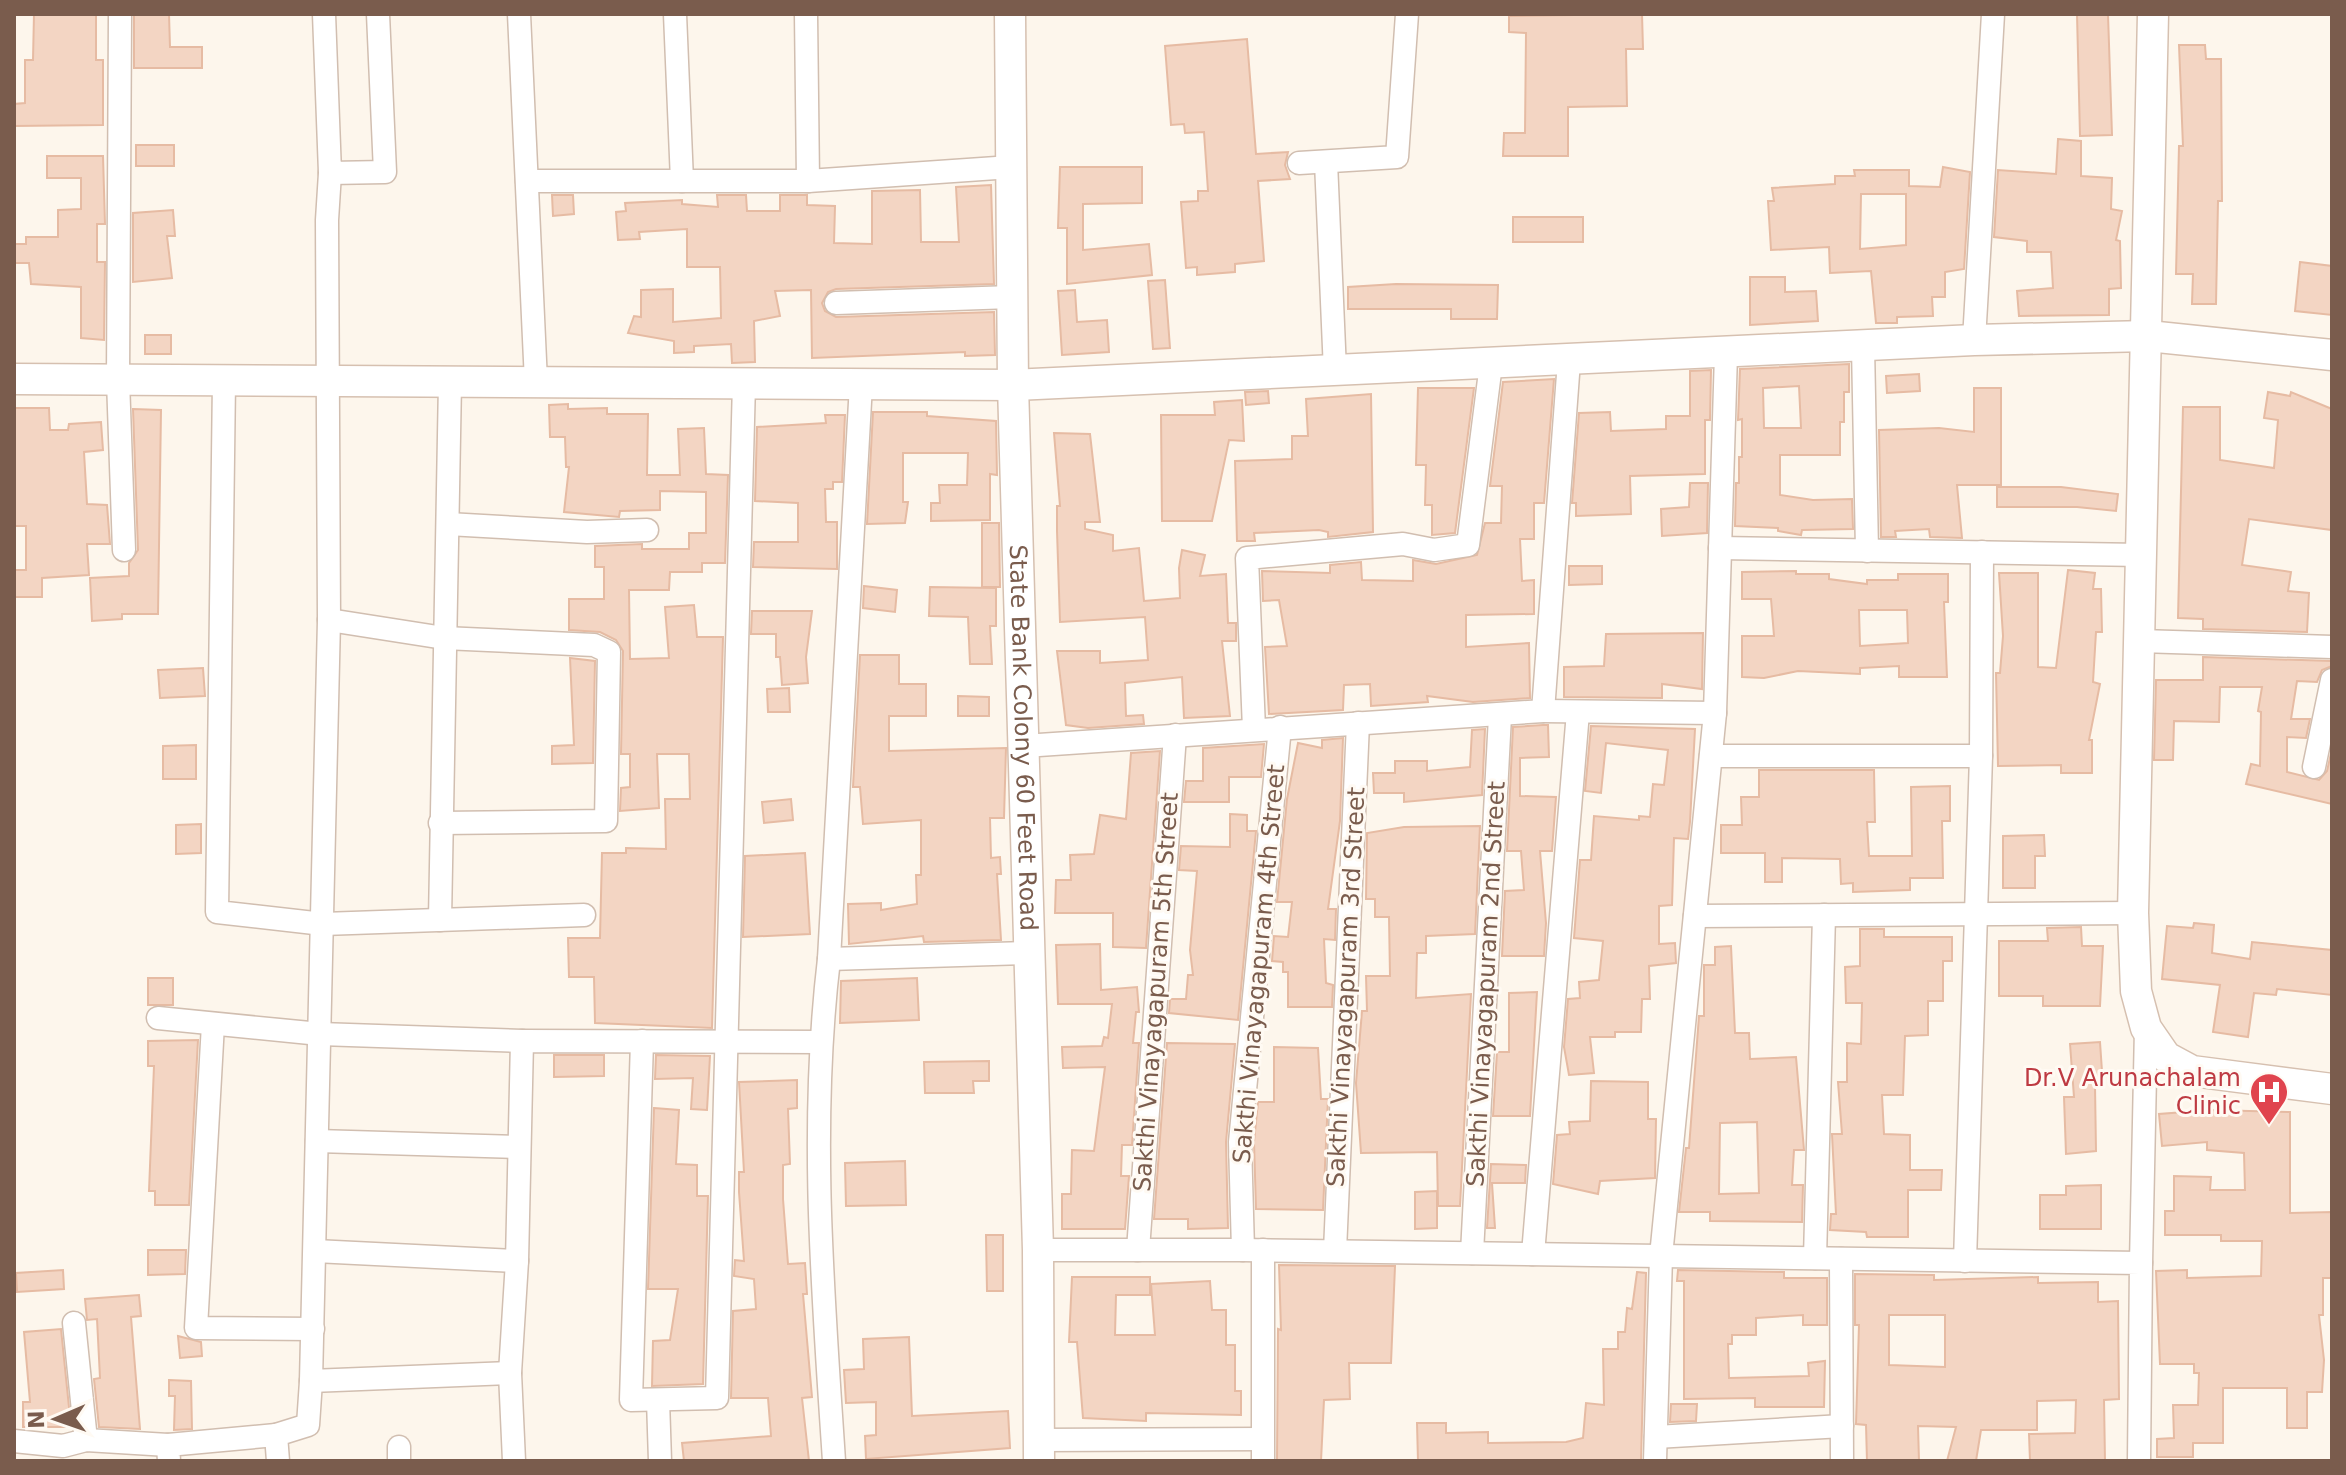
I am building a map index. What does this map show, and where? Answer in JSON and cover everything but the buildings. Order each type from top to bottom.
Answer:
[{"type":"street","points":[[120,14],[118,380],[124,550]]},
{"type":"street","points":[[14,1441],[63,1446],[86,1440],[168,1453],[276,1435],[308,1425],[313,1329],[329,620],[327,220],[330,173],[324,14]]},
{"type":"street","points":[[330,173],[385,172],[378,14]]},
{"type":"street","points":[[519,14],[536,382]]},
{"type":"street","points":[[675,14],[682,181]]},
{"type":"street","points":[[806,14],[808,181]]},
{"type":"street","name":"State Bank Colony 60 Feet Road","points":[[1010,14],[1013,385],[1038,1250],[1039,1451]]},
{"type":"street","points":[[1299,163],[1397,157],[1407,14]]},
{"type":"street","points":[[1974,340],[1993,14]]},
{"type":"street","points":[[2139,1461],[2146,1028],[2136,991],[2133,913],[2153,14]]},
{"type":"street","points":[[1326,162],[1335,371]]},
{"type":"street","points":[[527,181],[808,181],[1011,167]]},
{"type":"street","points":[[836,303],[1012,297]]},
{"type":"street","points":[[14,379],[1013,385],[1974,340],[2148,336],[2332,355]]},
{"type":"street","points":[[1863,346],[1867,551]]},
{"type":"street","points":[[1655,1461],[1661,1256],[1715,713],[1726,354]]},
{"type":"street","points":[[1543,711],[1569,361]]},
{"type":"street","points":[[1254,729],[1247,558],[1403,544],[1434,550],[1468,545],[1491,364]]},
{"type":"street","points":[[224,381],[217,912],[323,924],[584,915]]},
{"type":"street","points":[[440,920],[450,382]]},
{"type":"street","points":[[642,1041],[631,1400],[717,1398],[744,383]]},
{"type":"street","points":[[834,1461],[818,1224],[819,1042],[829,959],[861,384]]},
{"type":"street","points":[[448,524],[587,532],[647,530]]},
{"type":"street","points":[[1720,548],[2142,555]]},
{"type":"street","points":[[1965,1261],[1981,756],[1982,552]]},
{"type":"street","points":[[329,620],[444,638],[594,645],[609,652],[606,821],[440,823]]},
{"type":"street","points":[[2140,641],[2332,647]]},
{"type":"street","points":[[2314,767],[2332,680]]},
{"type":"street","points":[[1024,746],[1543,711],[1715,713]]},
{"type":"street","points":[[1533,1254],[1578,712]]},
{"type":"street","name":"Sakthi Vinayagapuram 2nd Street","points":[[1472,1253],[1500,716]]},
{"type":"street","name":"Sakthi Vinayagapuram 3rd Street","points":[[1335,1251],[1358,723]]},
{"type":"street","name":"Sakthi Vinayagapuram 4th Street","points":[[1263,1450],[1253,1250],[1240,1142],[1280,727]]},
{"type":"street","name":"Sakthi Vinayagapuram 5th Street","points":[[1138,1250],[1175,735]]},
{"type":"street","points":[[1711,756],[1981,756]]},
{"type":"street","points":[[1695,916],[2133,913]]},
{"type":"street","points":[[1815,1258],[1824,915]]},
{"type":"street","points":[[829,959],[1029,953]]},
{"type":"street","points":[[158,1018],[320,1034],[522,1041],[819,1042]]},
{"type":"street","points":[[213,1024],[196,1328],[313,1329]]},
{"type":"street","points":[[2146,1028],[2166,1057],[2192,1071],[2332,1089]]},
{"type":"street","points":[[514,1461],[510,1373],[517,1261],[522,1041]]},
{"type":"street","points":[[317,1141],[518,1147]]},
{"type":"street","points":[[1038,1250],[1253,1250],[2141,1263]]},
{"type":"street","points":[[315,1251],[517,1261]]},
{"type":"street","points":[[1841,1259],[1842,1461]]},
{"type":"street","points":[[74,1323],[86,1440]]},
{"type":"street","points":[[311,1381],[510,1373]]},
{"type":"street","points":[[658,1400],[660,1461]]},
{"type":"street","points":[[1656,1437],[1842,1426]]},
{"type":"street","points":[[276,1435],[278,1461]]},
{"type":"street","points":[[1039,1451],[1263,1450]]},
{"type":"place","name":"Dr.V Arunachalam Clinic","points":[[2269,1126]]}]
